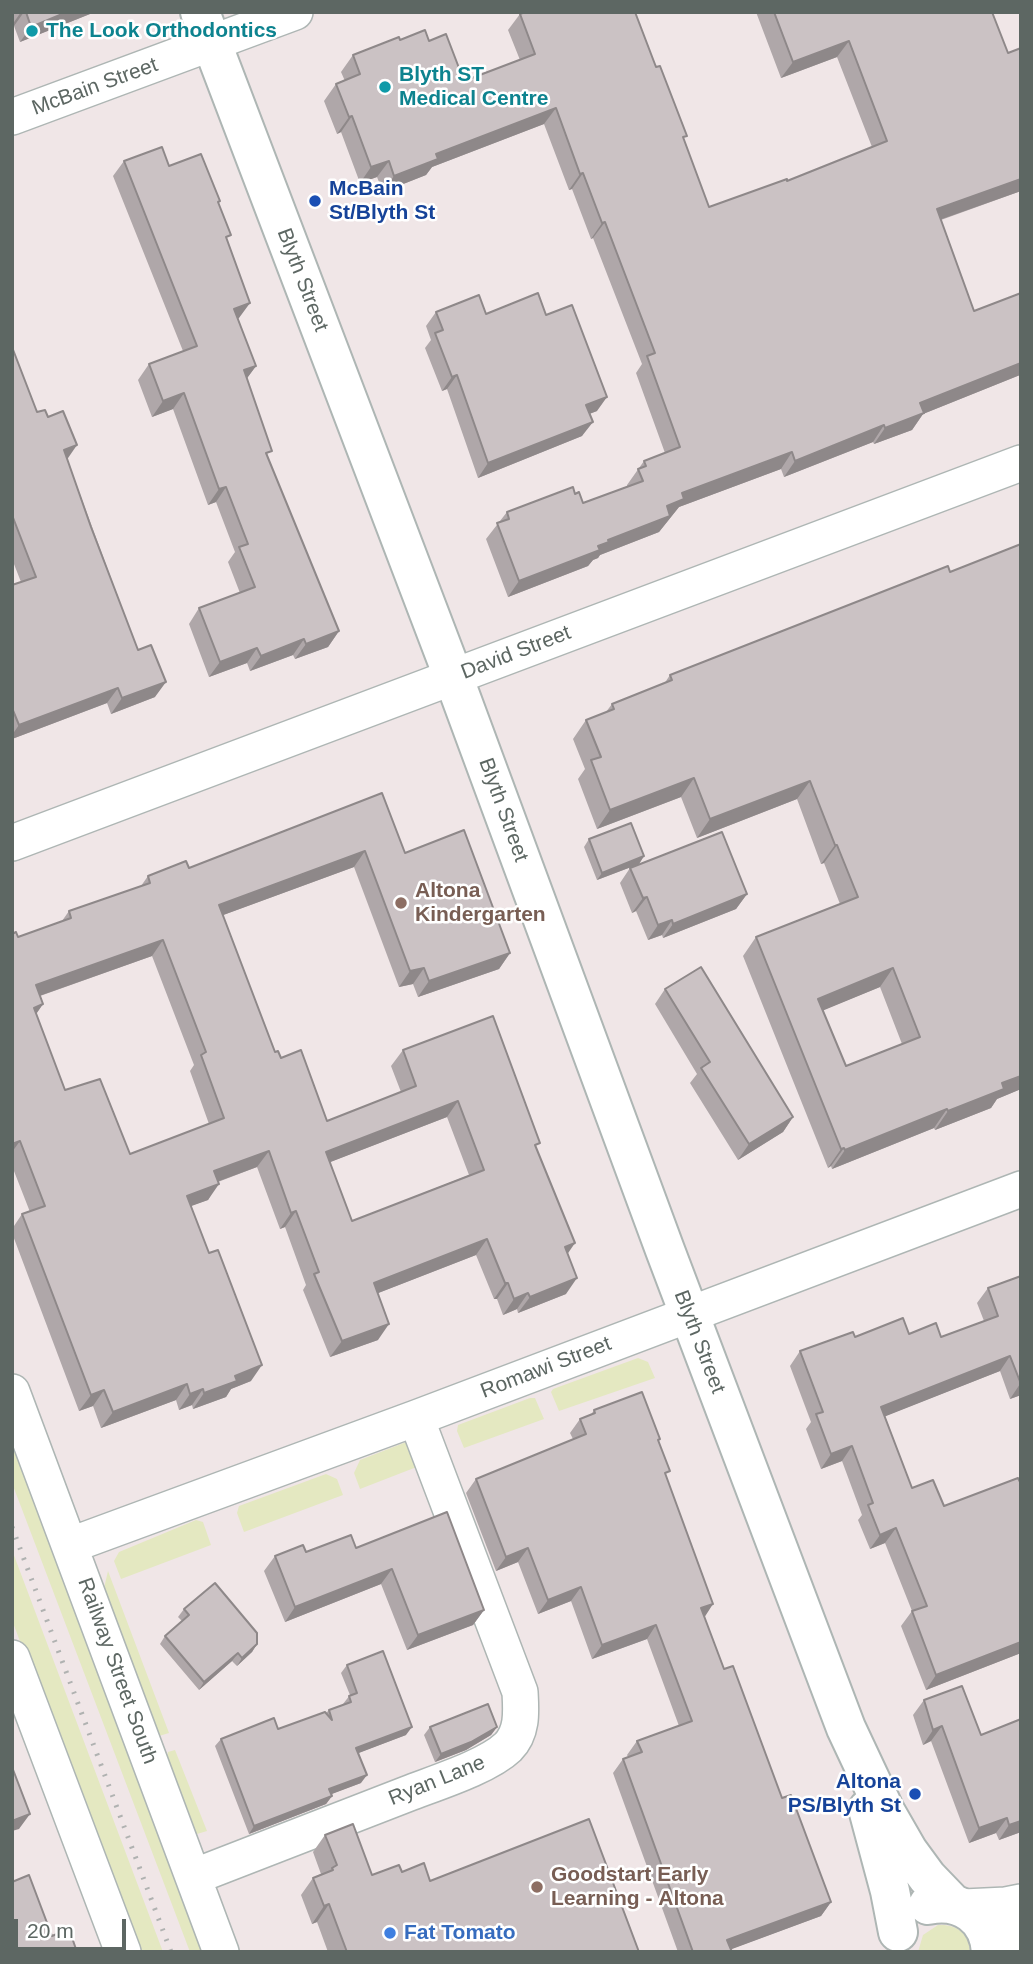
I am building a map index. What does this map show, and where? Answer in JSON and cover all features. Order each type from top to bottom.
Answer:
[{"type":"street","name":"McBain Street","points":[[12,117],[206,27],[295,12]]},
{"type":"street","name":"Blyth Street","points":[[206,27],[453,676],[688,1313],[846,1728],[908,1851],[927,1877],[958,1905],[975,1914],[989,1936],[991,1952]]},
{"type":"street","name":"David Street","points":[[12,843],[1021,463]]},
{"type":"street","name":"Romawi Street","points":[[71,1545],[416,1418],[1021,1189]]},
{"type":"street","name":"Railway Street South","points":[[12,1392],[221,1952]]},
{"type":"street","name":"Ryan Lane","points":[[193,1877],[447,1779],[494,1757],[508,1746],[517,1734],[521,1711],[520,1692],[416,1418]]},
{"type":"street","points":[[12,1658],[122,1952]]},
{"type":"street","name":"Blyth Street","points":[[846,1728],[876,1834],[893,1945]]},
{"type":"street","points":[[893,1945],[915,1911],[926,1905],[940,1902],[958,1905],[1006,1905],[1021,1902]]},
{"type":"street","points":[[998,1952],[1021,1927]]},
{"type":"green space","points":[[638,1358],[648,1362],[655,1378],[559,1411],[551,1392],[553,1389]]},
{"type":"green space","points":[[535,1398],[544,1419],[464,1448],[457,1431],[458,1425]]},
{"type":"green space","points":[[414,1439],[427,1463],[360,1489],[354,1473],[360,1460]]},
{"type":"green space","points":[[12,1444],[203,1952],[190,1952],[12,1483]]},
{"type":"green space","points":[[326,1474],[337,1479],[343,1495],[244,1532],[237,1513],[239,1506]]},
{"type":"green space","points":[[196,1520],[203,1522],[211,1545],[121,1579],[114,1561],[119,1552]]},
{"type":"green space","points":[[12,1550],[163,1952],[136,1952],[12,1620]]},
{"type":"green space","points":[[108,1571],[169,1733],[159,1736],[104,1588]]},
{"type":"green space","points":[[175,1750],[207,1831],[197,1834],[194,1832],[167,1757],[168,1752]]},
{"type":"green space","points":[[938,1925],[951,1926],[961,1931],[970,1952],[918,1952],[923,1935]]},
{"type":"building","points":[[26,12],[67,12],[31,27]]},
{"type":"building","points":[[635,12],[656,67],[660,66],[687,136],[683,137],[709,207],[787,181],[887,141],[849,41],[793,62],[774,12],[992,12],[1008,53],[1021,48],[1021,179],[937,209],[974,311],[1021,293],[1021,363],[920,403],[924,413],[885,428],[884,425],[795,461],[792,452],[682,493],[684,499],[667,506],[670,516],[608,540],[609,542],[598,546],[600,550],[519,581],[497,523],[509,519],[507,512],[573,487],[575,494],[579,492],[583,503],[643,481],[638,469],[646,466],[644,461],[680,447],[647,356],[655,353],[605,222],[602,223],[583,173],[580,174],[556,108],[436,154],[438,159],[394,176],[389,161],[371,167],[352,116],[349,117],[336,84],[360,74],[353,55],[425,30],[429,41],[446,34],[464,81],[535,54],[520,14]]},
{"type":"building","points":[[162,147],[169,166],[201,154],[220,201],[218,202],[231,235],[226,237],[250,303],[234,309],[256,366],[244,370],[272,451],[266,453],[339,631],[306,644],[304,639],[261,656],[257,648],[220,662],[199,608],[255,587],[239,547],[248,544],[226,487],[219,489],[184,393],[163,401],[149,364],[197,346],[124,161]]},
{"type":"building","points":[[538,293],[546,315],[572,305],[607,397],[586,405],[593,422],[488,463],[457,375],[452,377],[435,333],[443,330],[436,312],[479,295],[486,314]]},
{"type":"building","points":[[12,347],[37,412],[45,410],[48,417],[63,411],[77,445],[64,450],[91,527],[138,650],[151,645],[166,682],[122,698],[118,688],[19,725],[12,708],[12,585],[36,577],[12,515]]},
{"type":"building","points":[[1021,544],[1021,1076],[1002,1083],[1004,1089],[845,1150],[841,1149],[756,937],[858,897],[810,781],[710,819],[694,778],[610,810],[591,760],[601,757],[586,720],[614,709],[612,704],[672,680],[670,675],[948,566],[950,572]],"holes":[[[893,968],[920,1037],[846,1066],[818,999]]]},
{"type":"building","points":[[382,793],[405,853],[464,830],[510,953],[429,981],[424,968],[410,971],[365,851],[219,905],[275,1052],[278,1051],[281,1058],[301,1050],[327,1121],[416,1086],[403,1050],[493,1016],[540,1143],[535,1145],[575,1243],[565,1247],[577,1278],[530,1297],[528,1293],[514,1299],[487,1239],[374,1283],[389,1324],[342,1341],[314,1274],[319,1272],[296,1211],[291,1213],[269,1151],[214,1171],[219,1184],[187,1196],[209,1253],[218,1250],[262,1365],[235,1376],[237,1381],[204,1393],[203,1389],[190,1394],[187,1384],[113,1412],[104,1390],[91,1395],[22,1214],[45,1206],[20,1141],[12,1144],[12,934],[16,932],[18,937],[71,918],[69,911],[150,883],[148,876],[186,861],[189,868]],"holes":[[[163,940],[206,1052],[201,1055],[224,1118],[130,1154],[100,1079],[65,1090],[34,1008],[43,1004],[36,985]],[[458,1101],[484,1170],[352,1221],[326,1152]]]},
{"type":"building","points":[[631,823],[644,856],[602,873],[589,839]]},
{"type":"building","points":[[722,832],[747,894],[673,924],[672,920],[658,925],[647,897],[643,898],[630,868]]},
{"type":"building","points":[[701,967],[793,1117],[749,1144],[701,1068],[710,1062],[665,989]]},
{"type":"building","points":[[1021,1276],[1021,1384],[1010,1356],[881,1407],[912,1488],[933,1480],[944,1506],[1018,1478],[1021,1484],[1021,1642],[936,1675],[912,1611],[927,1606],[896,1528],[880,1535],[868,1505],[873,1503],[852,1446],[831,1454],[816,1414],[823,1412],[800,1351],[853,1332],[855,1337],[903,1318],[909,1334],[936,1323],[941,1337],[998,1316],[988,1288]]},
{"type":"building","points":[[642,1392],[670,1471],[665,1473],[713,1604],[701,1608],[724,1669],[733,1666],[782,1798],[791,1795],[831,1902],[727,1940],[732,1952],[693,1952],[623,1759],[642,1752],[637,1741],[692,1721],[656,1625],[602,1645],[581,1587],[548,1600],[528,1548],[506,1557],[476,1479],[586,1434],[580,1419],[595,1413],[594,1410]]},
{"type":"building","points":[[447,1512],[484,1610],[418,1635],[392,1569],[295,1607],[275,1556],[303,1545],[306,1552],[351,1535],[356,1548]]},
{"type":"building","points":[[215,1583],[257,1633],[257,1644],[242,1658],[238,1653],[204,1682],[165,1636],[189,1615],[184,1609]]},
{"type":"building","points":[[383,1651],[412,1727],[356,1748],[367,1775],[329,1789],[332,1796],[254,1826],[221,1739],[274,1718],[278,1729],[325,1712],[332,1720],[329,1710],[351,1702],[349,1696],[357,1693],[347,1665]]},
{"type":"building","points":[[962,1686],[981,1735],[1021,1719],[1021,1821],[1009,1825],[1007,1818],[979,1828],[942,1726],[933,1730],[924,1700]]},
{"type":"building","points":[[488,1704],[497,1727],[471,1742],[441,1754],[430,1727]]},
{"type":"building","points":[[12,1767],[30,1814],[12,1821]]},
{"type":"building","points":[[589,1819],[639,1952],[347,1952],[329,1904],[324,1906],[313,1878],[333,1870],[337,1865],[325,1835],[353,1824],[372,1875],[399,1865],[402,1872],[424,1863],[430,1881]]},
{"type":"building","points":[[29,1875],[52,1936],[69,1929],[77,1952],[12,1952],[12,1882]]},
{"type":"railway","points":[[12,1527],[171,1952]]},
{"type":"place","name":"The Look Orthodontics","points":[[32,31]]},
{"type":"place","name":"Blyth ST Medical Centre","points":[[385,87]]},
{"type":"place","name":"McBain St/Blyth St","points":[[315,201]]},
{"type":"place","name":"Altona Kindergarten","points":[[401,903]]},
{"type":"place","name":"Altona PS/Blyth St","points":[[915,1794]]},
{"type":"place","name":"Goodstart Early Learning - Altona","points":[[537,1887]]},
{"type":"place","name":"Fat Tomato","points":[[390,1933]]}]
